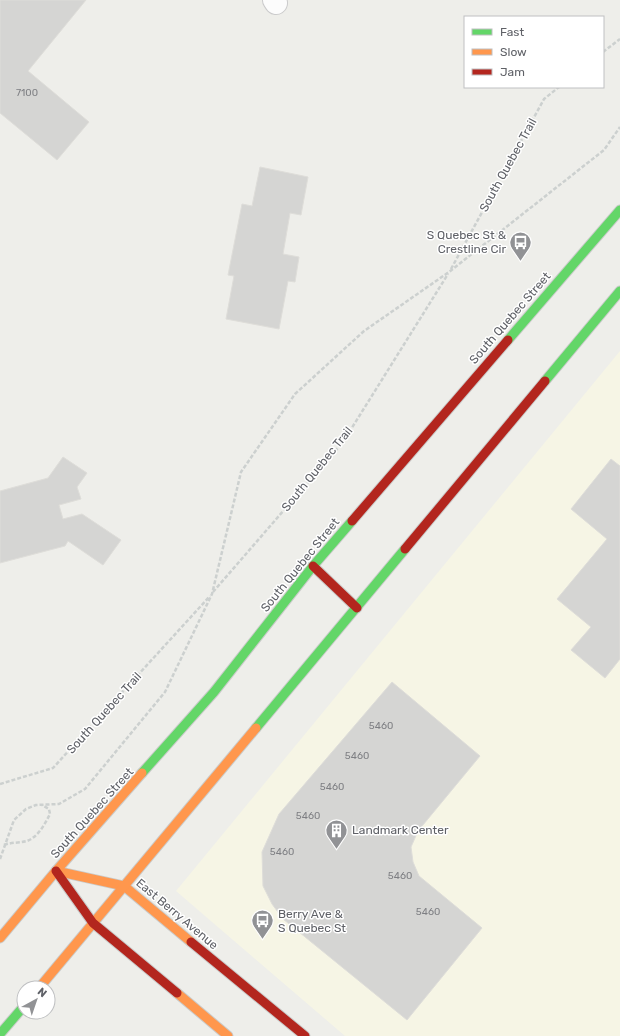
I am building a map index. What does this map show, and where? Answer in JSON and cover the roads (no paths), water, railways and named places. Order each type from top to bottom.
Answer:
[{"type":"main road","name":"South Quebec Street","points":[[0,938],[56,871],[214,692],[313,566],[620,210]]},
{"type":"main road","points":[[46,980],[620,291]]},
{"type":"main road","points":[[313,566],[357,608]]},
{"type":"main road","points":[[56,871],[93,923],[228,1036]]},
{"type":"main road","name":"East Berry Avenue","points":[[56,871],[124,886],[305,1036]]},
{"type":"main road","points":[[0,1034],[16,1015]]},
{"type":"place","name":"S Quebec St & Crestline Cir","points":[[521,262]]},
{"type":"place","name":"Landmark Center","points":[[337,850]]},
{"type":"place","name":"Berry Ave & S Quebec St","points":[[262,940]]}]
